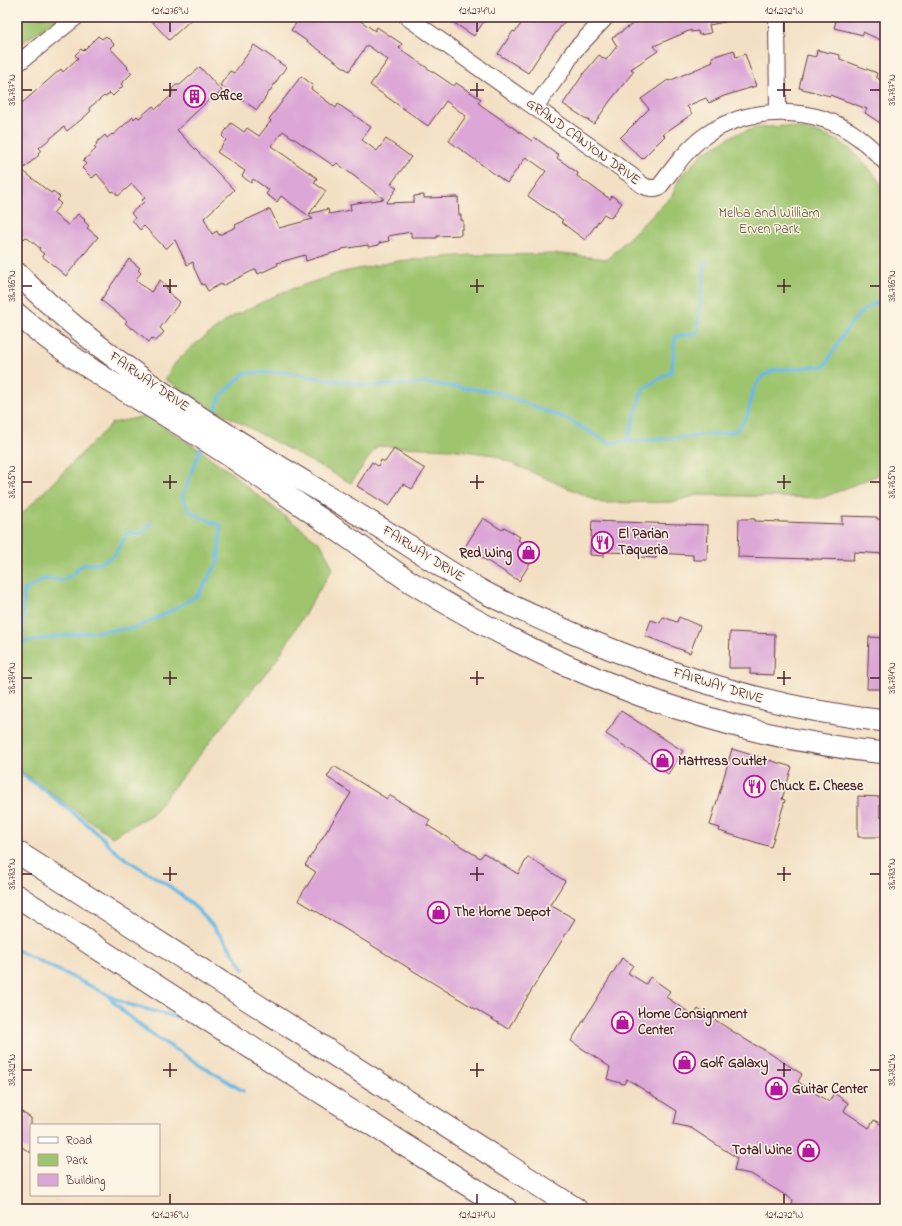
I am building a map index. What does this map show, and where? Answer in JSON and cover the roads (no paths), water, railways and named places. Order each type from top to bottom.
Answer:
[{"type":"highway","points":[[17,852],[576,1209]]},
{"type":"highway","points":[[17,896],[274,1063],[506,1209]]},
{"type":"main road","name":"FAIRWAY DRIVE","points":[[17,273],[42,299],[142,379],[174,411],[234,449],[384,530],[467,582],[505,602],[628,657],[670,672],[768,701],[823,712],[885,721]]},
{"type":"main road","name":"FAIRWAY DRIVE","points":[[17,314],[62,350],[133,397],[174,411]]},
{"type":"main road","name":"FAIRWAY DRIVE","points":[[234,449],[414,584],[493,630],[572,668],[659,702],[716,721],[840,748],[885,753]]},
{"type":"street","points":[[17,64],[76,17]]},
{"type":"street","points":[[535,107],[563,69],[573,52],[606,17]]},
{"type":"street","points":[[777,17],[778,113]]},
{"type":"street","name":"GRAND CANYON DRIVE","points":[[413,19],[632,176],[640,184],[649,188],[654,189],[659,187],[683,156],[706,135],[721,127],[758,114],[802,114],[823,119],[857,136],[874,150],[885,162]]},
{"type":"waterway","points":[[627,442],[643,389],[672,371],[675,337],[697,333],[705,261]]},
{"type":"waterway","points":[[213,417],[220,397],[245,373],[284,372],[371,386],[425,383],[496,392],[569,420],[609,443],[720,434],[736,431],[747,417],[753,391],[761,377],[774,370],[825,366],[842,336],[856,317],[865,309],[885,300]]},
{"type":"waterway","points":[[17,643],[82,633],[135,628],[169,612],[198,595],[218,562],[221,526],[190,512],[182,497],[201,447]]},
{"type":"waterway","points":[[22,642],[24,591],[43,579],[63,580],[77,572],[76,569],[85,564],[97,564],[113,557],[120,547],[127,532],[140,534],[151,524]]},
{"type":"waterway","points":[[17,771],[72,812],[103,838],[110,847],[133,864],[169,886],[191,903],[220,934],[244,969]]},
{"type":"waterway","points":[[17,950],[127,1004],[176,1017]]},
{"type":"waterway","points":[[109,997],[126,1014],[157,1038],[243,1091]]},
{"type":"place","name":"Office","points":[[194,96]]},
{"type":"place","name":"El Parian Taqueria","points":[[603,542]]},
{"type":"place","name":"Red Wing","points":[[528,553]]},
{"type":"place","name":"Mattress Outlet","points":[[663,761]]},
{"type":"place","name":"Chuck E. Cheese","points":[[754,786]]},
{"type":"place","name":"The Home Depot","points":[[439,912]]},
{"type":"place","name":"Home Consignment Center","points":[[623,1022]]},
{"type":"place","name":"Golf Galaxy","points":[[685,1063]]},
{"type":"place","name":"Guitar Center","points":[[777,1089]]},
{"type":"place","name":"Total Wine","points":[[808,1150]]},
{"type":"park label","name":"Melba and William Erven Park","points":[[769,222]]}]
